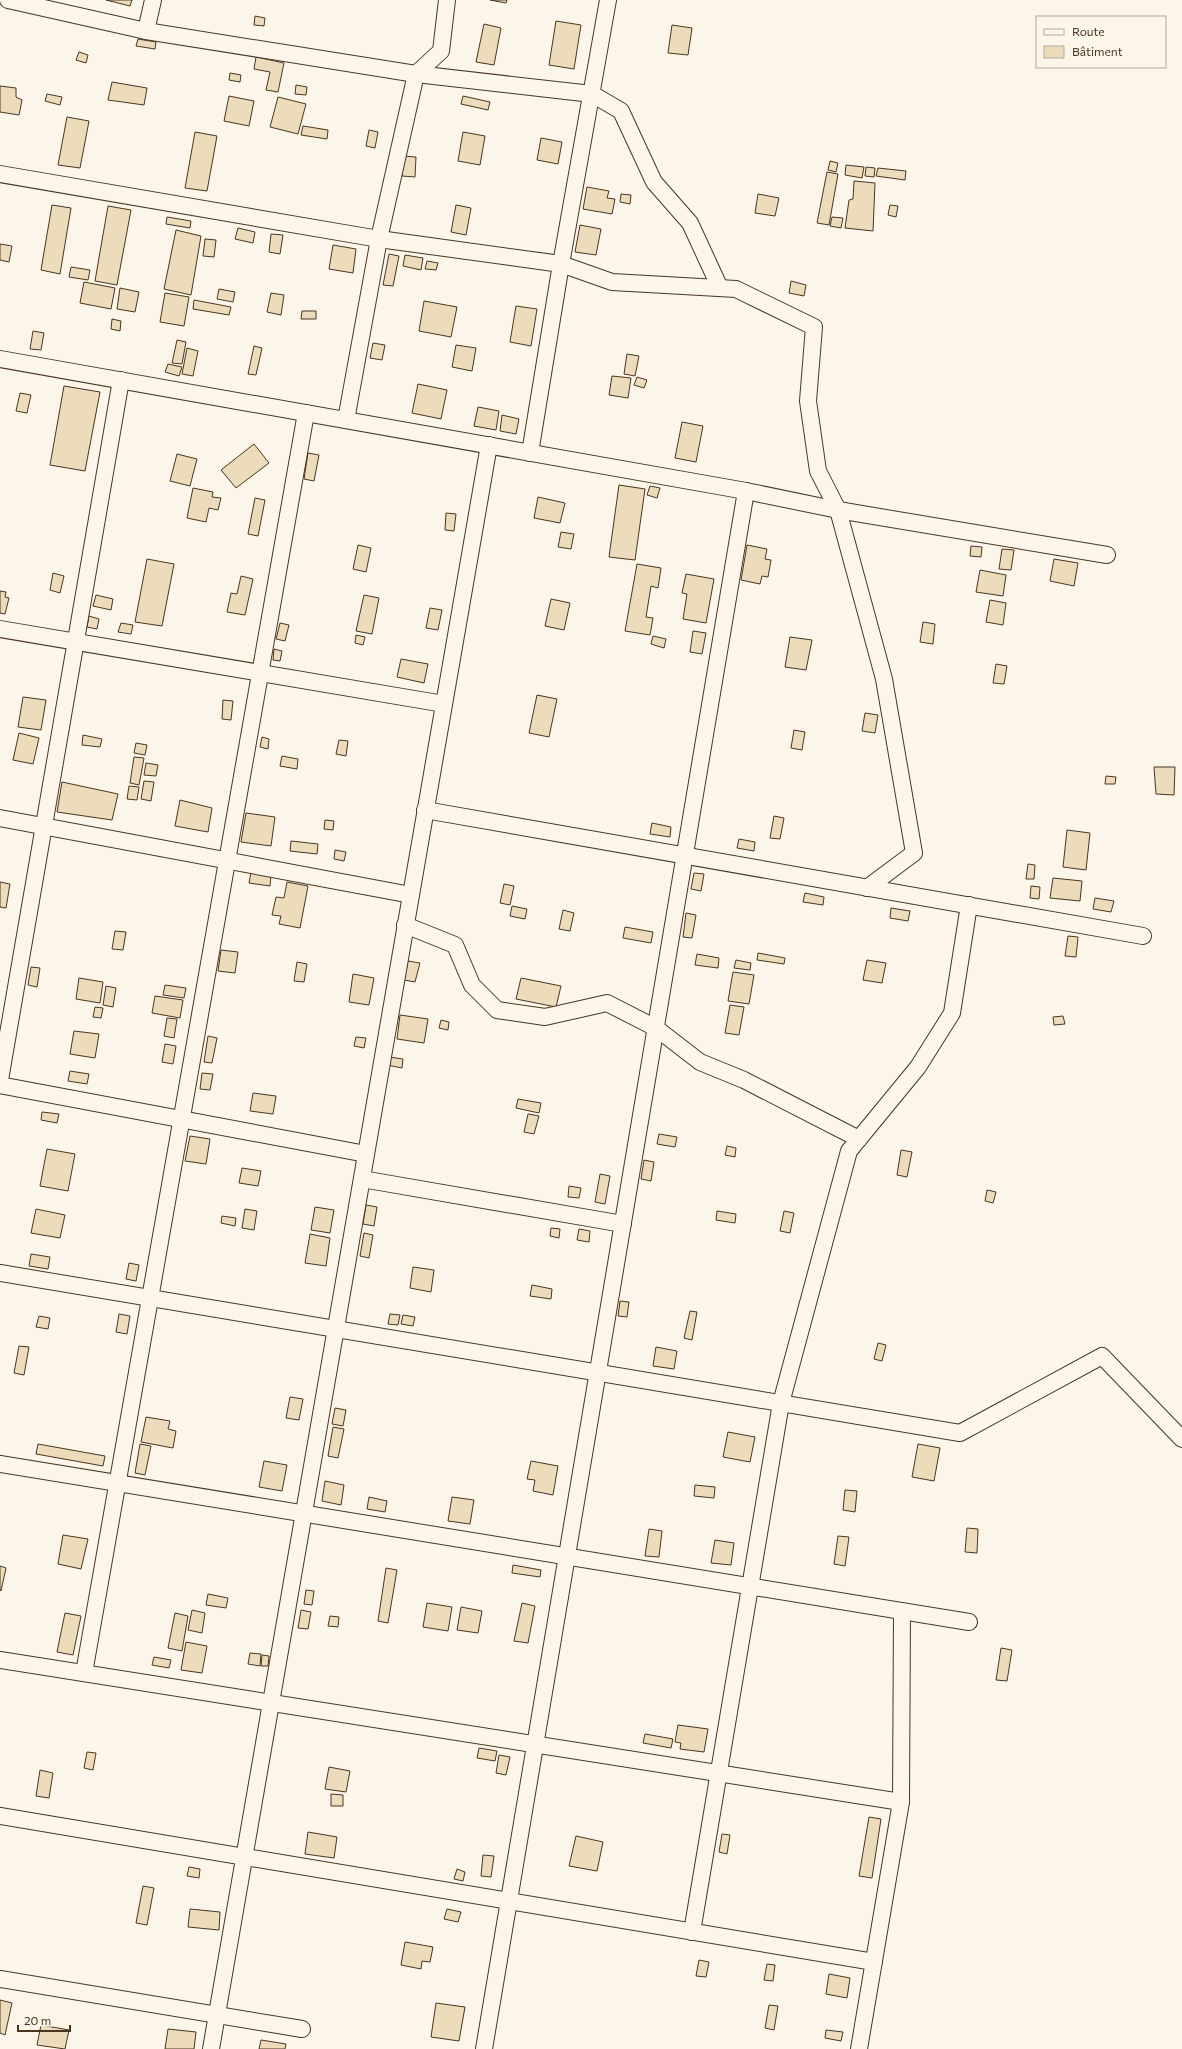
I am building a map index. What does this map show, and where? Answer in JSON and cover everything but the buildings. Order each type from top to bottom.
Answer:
[{"type":"street","points":[[8,0],[146,31],[416,74],[592,94],[621,111],[654,182],[690,223],[720,288]]},
{"type":"street","points":[[146,31],[153,0]]},
{"type":"street","points":[[346,420],[379,240],[416,74],[441,51],[447,0]]},
{"type":"street","points":[[530,453],[561,264],[608,0]]},
{"type":"street","points":[[0,174],[379,240],[561,264],[612,282],[736,289],[814,327],[808,401],[818,471],[838,510],[884,679],[914,854],[867,888]]},
{"type":"street","points":[[0,359],[746,491],[838,510],[1106,555]]},
{"type":"street","points":[[0,1080],[121,380]]},
{"type":"street","points":[[84,1673],[306,413]]},
{"type":"street","points":[[211,2049],[488,445]]},
{"type":"street","points":[[484,2049],[746,491]]},
{"type":"street","points":[[0,629],[444,704]]},
{"type":"street","points":[[425,810],[1143,936]]},
{"type":"street","points":[[0,818],[411,895]]},
{"type":"street","points":[[692,1932],[781,1403],[849,1151],[918,1067],[952,1013],[969,905]]},
{"type":"street","points":[[405,925],[455,945],[472,985],[497,1010],[545,1017],[607,1003],[656,1028],[700,1062],[744,1080],[859,1139]]},
{"type":"street","points":[[0,1085],[366,1154]]},
{"type":"street","points":[[362,1179],[623,1224]]},
{"type":"street","points":[[0,1273],[960,1433],[1102,1356],[1182,1439]]},
{"type":"street","points":[[0,1464],[969,1622]]},
{"type":"street","points":[[859,2049],[901,1802],[902,1611]]},
{"type":"street","points":[[0,1660],[901,1802]]},
{"type":"street","points":[[0,1816],[874,1962]]},
{"type":"street","points":[[0,1978],[302,2029]]}]
